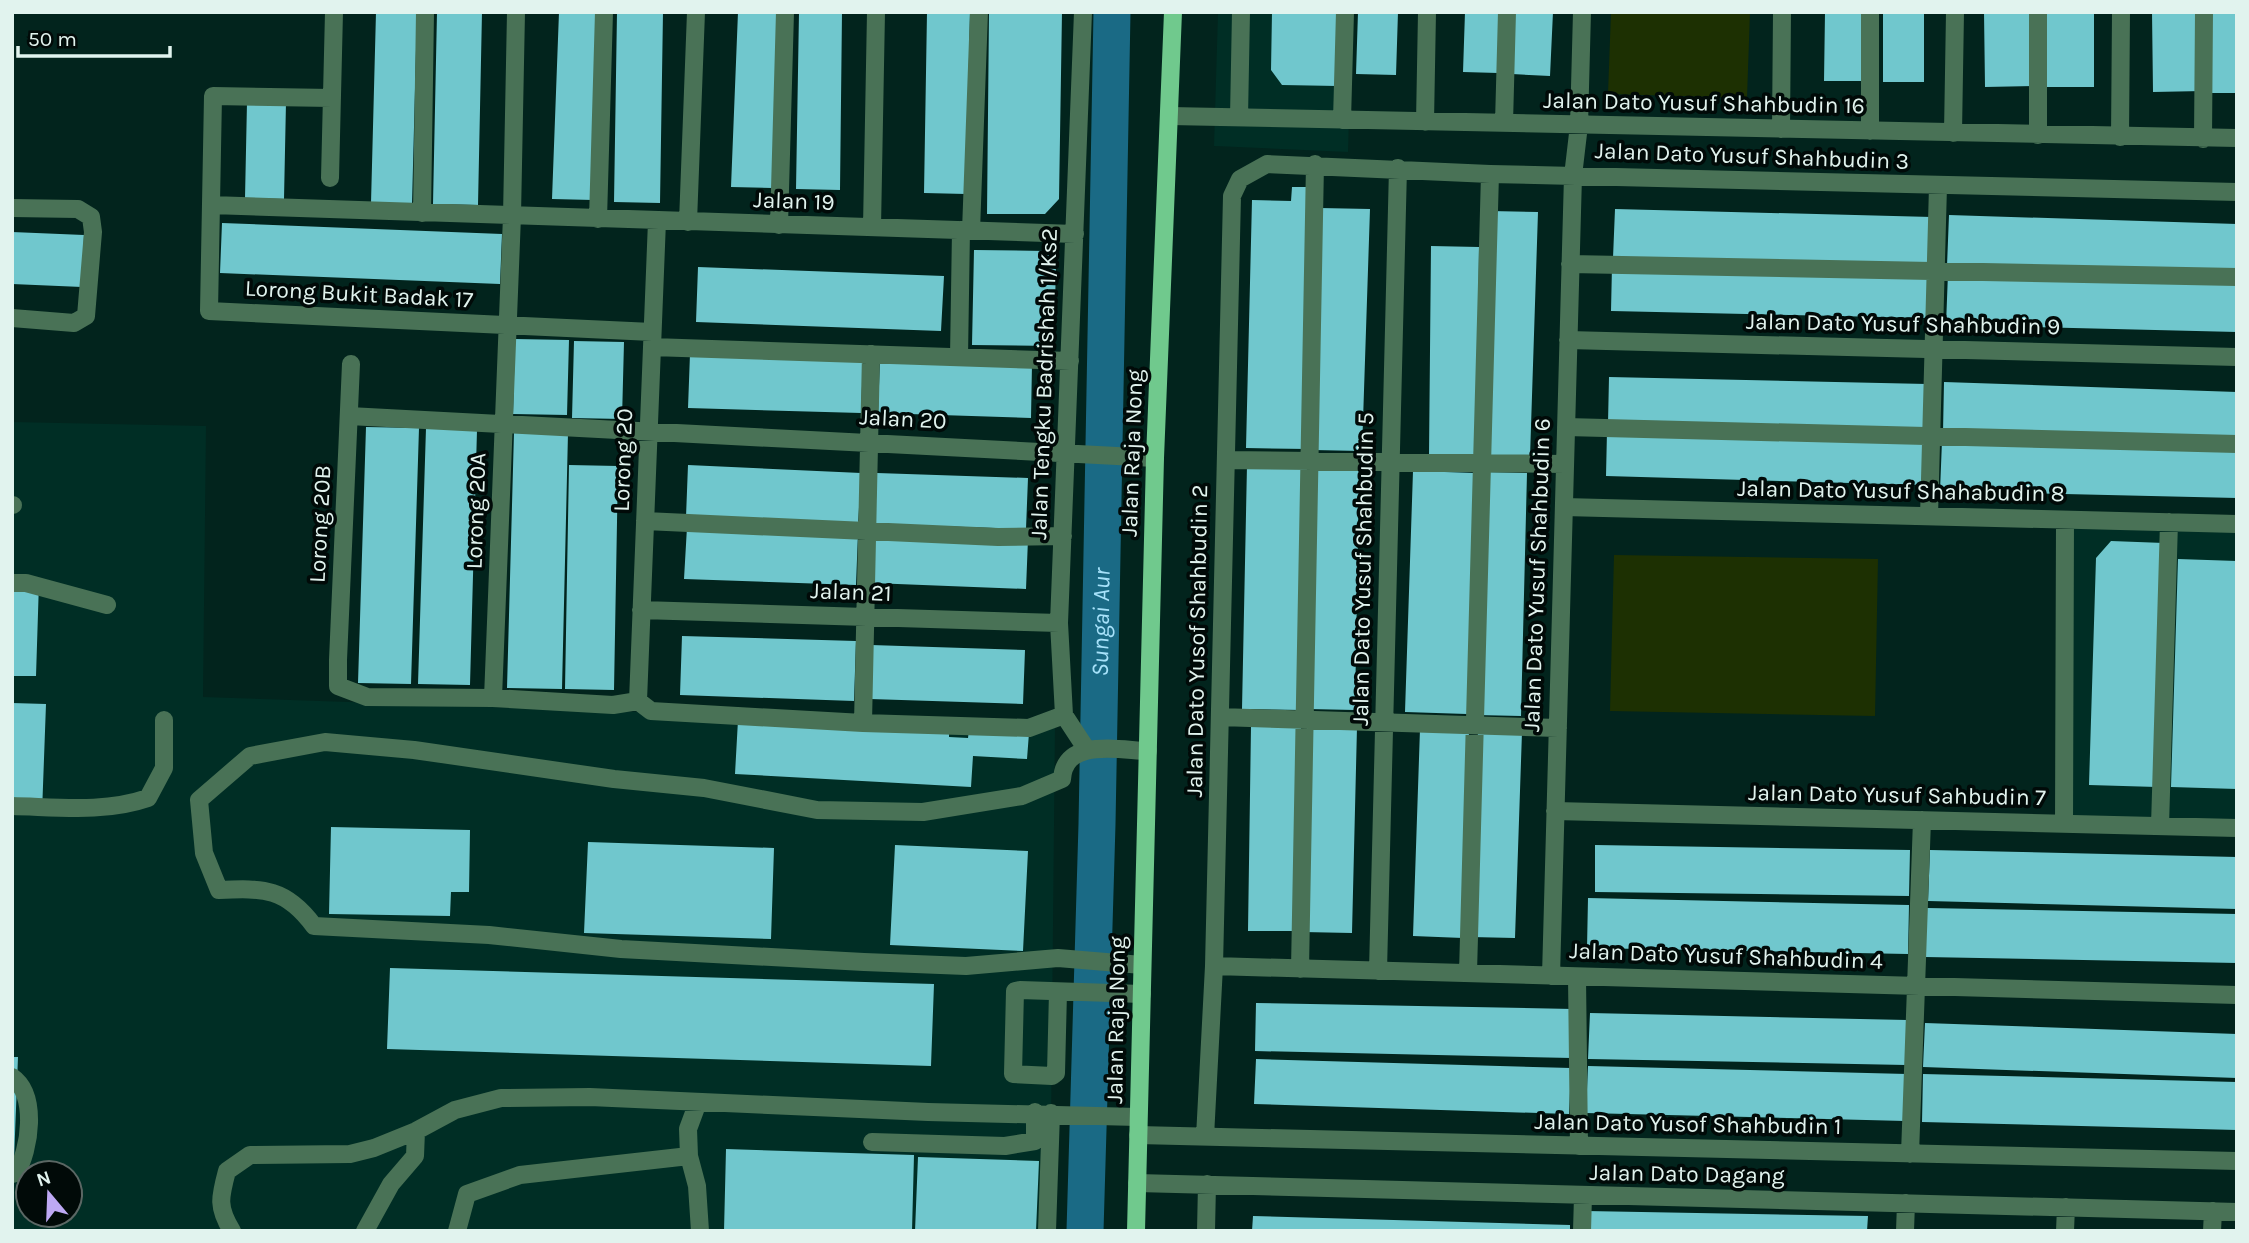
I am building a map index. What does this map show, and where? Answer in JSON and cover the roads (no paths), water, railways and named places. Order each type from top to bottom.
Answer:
[{"type":"main road","name":"Jalan Raja Nong","points":[[1136,1231],[1155,458],[1173,12]]},
{"type":"street","points":[[330,178],[334,12]]},
{"type":"street","points":[[422,213],[425,12]]},
{"type":"street","name":"Lorong 20A","points":[[493,698],[512,216],[516,12]]},
{"type":"street","points":[[598,219],[604,12]]},
{"type":"street","points":[[688,222],[696,12]]},
{"type":"street","points":[[779,225],[785,12]]},
{"type":"street","points":[[872,227],[876,12]]},
{"type":"street","points":[[959,357],[979,12]]},
{"type":"street","name":"Jalan Tengku Badrishah 1/Ks2","points":[[1064,715],[1059,623],[1083,12]]},
{"type":"street","points":[[1238,117],[1241,12]]},
{"type":"street","points":[[1342,120],[1345,12]]},
{"type":"street","points":[[1425,122],[1427,12]]},
{"type":"street","points":[[1504,123],[1507,12]]},
{"type":"street","name":"Jalan Dato Yusuf Shahbudin 6","points":[[1550,976],[1573,176],[1579,125],[1583,12]]},
{"type":"street","points":[[1780,129],[1782,12]]},
{"type":"street","points":[[1870,12],[1870,131]]},
{"type":"street","points":[[1953,133],[1955,12]]},
{"type":"street","points":[[2038,12],[2038,135]]},
{"type":"street","points":[[2120,137],[2121,12]]},
{"type":"street","points":[[2203,139],[2204,12]]},
{"type":"street","points":[[211,205],[213,96],[332,98]]},
{"type":"street","name":"Jalan Dato Yusuf Shahbudin 16","points":[[1170,116],[2237,138]]},
{"type":"street","name":"Jalan Dato Yusuf Shahbudin 3","points":[[1267,164],[1315,164],[1490,174],[2237,192]]},
{"type":"street","name":"Jalan Dato Yusof Shahbudin 2","points":[[1205,1137],[1214,966],[1232,196],[1240,179],[1267,164]]},
{"type":"street","points":[[1300,969],[1315,164]]},
{"type":"street","name":"Jalan Dato Yusuf Shahbudin 5","points":[[1378,971],[1398,168]]},
{"type":"street","points":[[1468,973],[1490,174]]},
{"type":"street","points":[[1929,516],[1938,186]]},
{"type":"street","name":"Jalan 19","points":[[211,205],[1075,234]]},
{"type":"street","name":"Lorong Bukit Badak 17","points":[[211,205],[209,311],[508,326],[652,340],[871,354],[1070,361]]},
{"type":"street","points":[[12,208],[78,209],[91,217],[93,232],[86,316],[74,323],[12,318]]},
{"type":"street","name":"Lorong 20","points":[[638,701],[657,221]]},
{"type":"street","points":[[1570,264],[2237,277]]},
{"type":"street","name":"Jalan Dato Yusuf Shahbudin 9","points":[[1568,340],[2237,357]]},
{"type":"street","points":[[863,723],[871,354]]},
{"type":"street","name":"Lorong 20B","points":[[351,364],[338,686],[367,697],[493,698]]},
{"type":"street","name":"Jalan 20","points":[[349,416],[1155,458]]},
{"type":"street","points":[[1566,427],[2237,444]]},
{"type":"street","points":[[1226,460],[1565,464]]},
{"type":"street","name":"Jalan Dato Yusuf Shahabudin 8","points":[[1564,507],[2237,524]]},
{"type":"street","points":[[2064,824],[2065,520]]},
{"type":"street","points":[[645,521],[1063,536]]},
{"type":"street","points":[[2160,826],[2169,522]]},
{"type":"street","points":[[12,583],[26,583],[107,605]]},
{"type":"street","name":"Jalan 21","points":[[641,610],[1059,623]]},
{"type":"street","points":[[493,698],[613,705],[638,701],[651,711],[863,723],[1029,728],[1064,715],[1087,750]]},
{"type":"street","points":[[1220,717],[1558,728]]},
{"type":"street","points":[[12,806],[82,808],[129,804],[148,797],[164,768],[164,720]]},
{"type":"street","points":[[1142,965],[1084,959],[940,965],[621,949],[489,935],[314,926],[302,909],[268,889],[219,890],[204,853],[199,800],[250,756],[325,742],[414,750],[614,779],[704,788],[817,810],[923,812],[1021,796],[1062,779],[1063,764],[1069,756],[1087,750],[1147,751]]},
{"type":"street","name":"Jalan Dato Yusuf Sahbudin 7","points":[[1555,811],[2237,828]]},
{"type":"street","points":[[1910,1153],[1923,820]]},
{"type":"street","name":"Jalan Dato Yusuf Shahbudin 4","points":[[1214,966],[2237,995]]},
{"type":"street","points":[[1577,976],[1579,1146]]},
{"type":"street","points":[[1066,992],[1056,1073],[1052,1076],[1013,1074],[1015,991],[1066,992],[1097,994],[1142,994]]},
{"type":"street","points":[[12,1077],[20,1082],[30,1114],[27,1156],[16,1174],[12,1174]]},
{"type":"street","points":[[232,1231],[220,1210],[221,1192],[227,1171],[250,1155],[349,1154],[416,1131],[455,1110],[501,1098],[590,1097],[928,1112],[1043,1112],[1139,1117]]},
{"type":"street","points":[[698,1102],[688,1129],[689,1156],[697,1186],[699,1231]]},
{"type":"street","points":[[1043,1112],[1047,1231]]},
{"type":"street","points":[[365,1231],[391,1184],[415,1156],[416,1131]]},
{"type":"street","name":"Jalan Dato Yusof Shahbudin 1","points":[[1138,1135],[2237,1161]]},
{"type":"street","points":[[872,1142],[1005,1146],[1042,1139]]},
{"type":"street","points":[[457,1231],[467,1194],[520,1175],[689,1156]]},
{"type":"street","name":"Jalan Dato Dagang","points":[[1137,1183],[2237,1212]]},
{"type":"street","points":[[1206,1231],[1207,1184]]},
{"type":"street","points":[[1582,1231],[1583,1196]]},
{"type":"street","points":[[1905,1231],[1906,1203]]},
{"type":"street","points":[[2065,1231],[2066,1207]]},
{"type":"street","points":[[2213,1211],[2213,1231]]},
{"type":"waterway","name":"Sungai Aur","points":[[1085,1231],[1097,824],[1112,12]]}]
